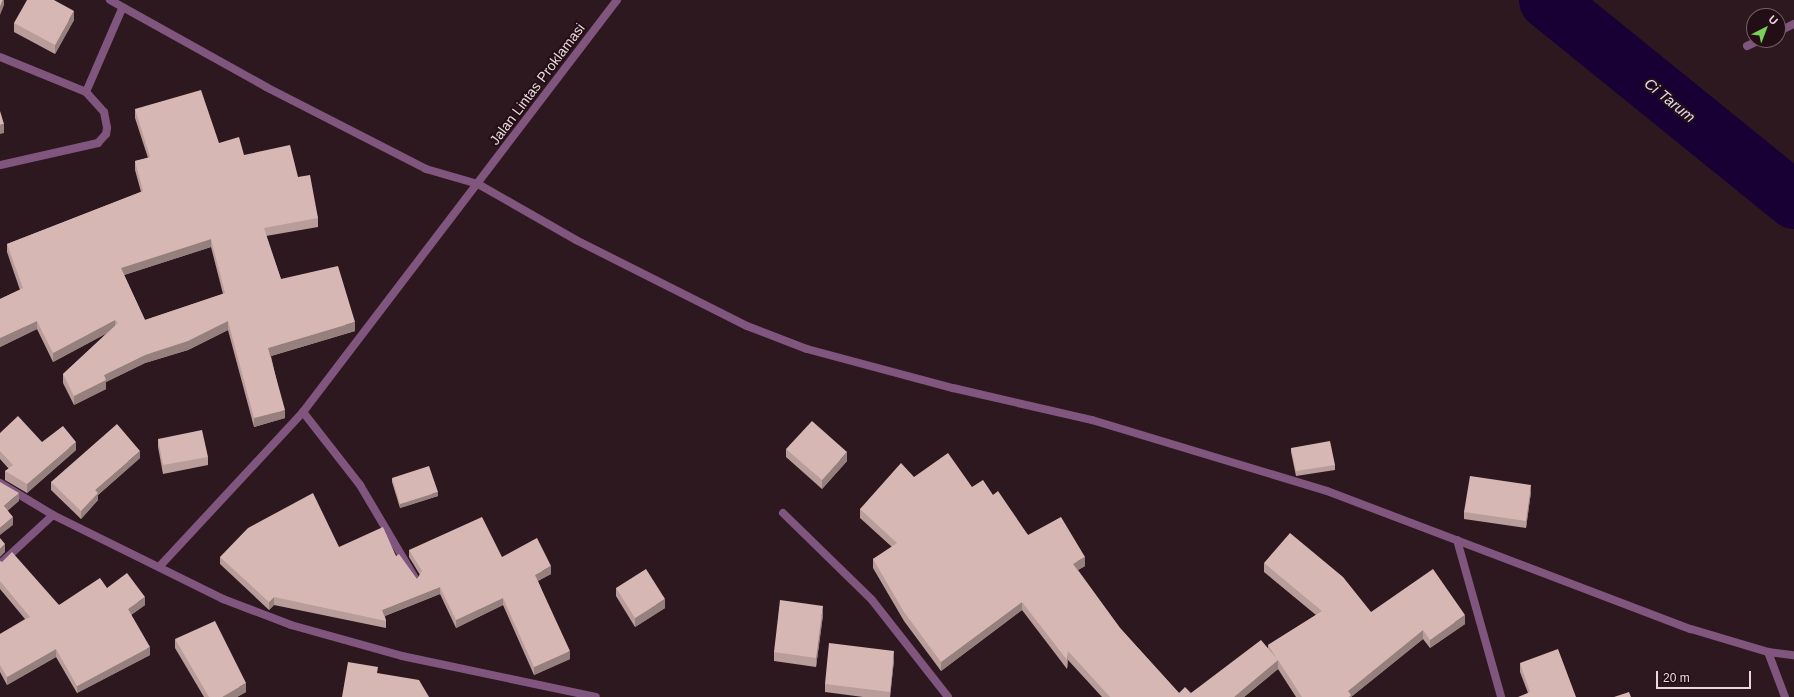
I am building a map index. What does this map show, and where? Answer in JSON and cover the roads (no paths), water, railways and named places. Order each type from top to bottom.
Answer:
[{"type":"street","points":[[110,0],[122,8],[426,169],[478,184],[576,240],[747,326],[807,349],[953,388],[1092,420],[1327,491],[1691,629],[1768,652],[1794,655]]},
{"type":"street","name":"Jalan Lintas Proklamasi","points":[[159,568],[303,412],[617,0]]},
{"type":"street","points":[[86,92],[122,8]]},
{"type":"street","points":[[0,57],[86,92],[107,121],[106,134],[101,141],[0,165]]},
{"type":"street","points":[[303,412],[360,485],[417,581]]},
{"type":"street","points":[[0,482],[53,515],[159,568],[223,599],[291,625],[402,656],[596,697]]},
{"type":"street","points":[[783,513],[872,600],[948,697]]},
{"type":"street","points":[[0,564],[53,515]]},
{"type":"street","points":[[1457,540],[1501,697]]},
{"type":"street","points":[[1768,652],[1785,697]]},
{"type":"waterway","name":"Ci Tarum","points":[[1547,0],[1794,200]]}]
